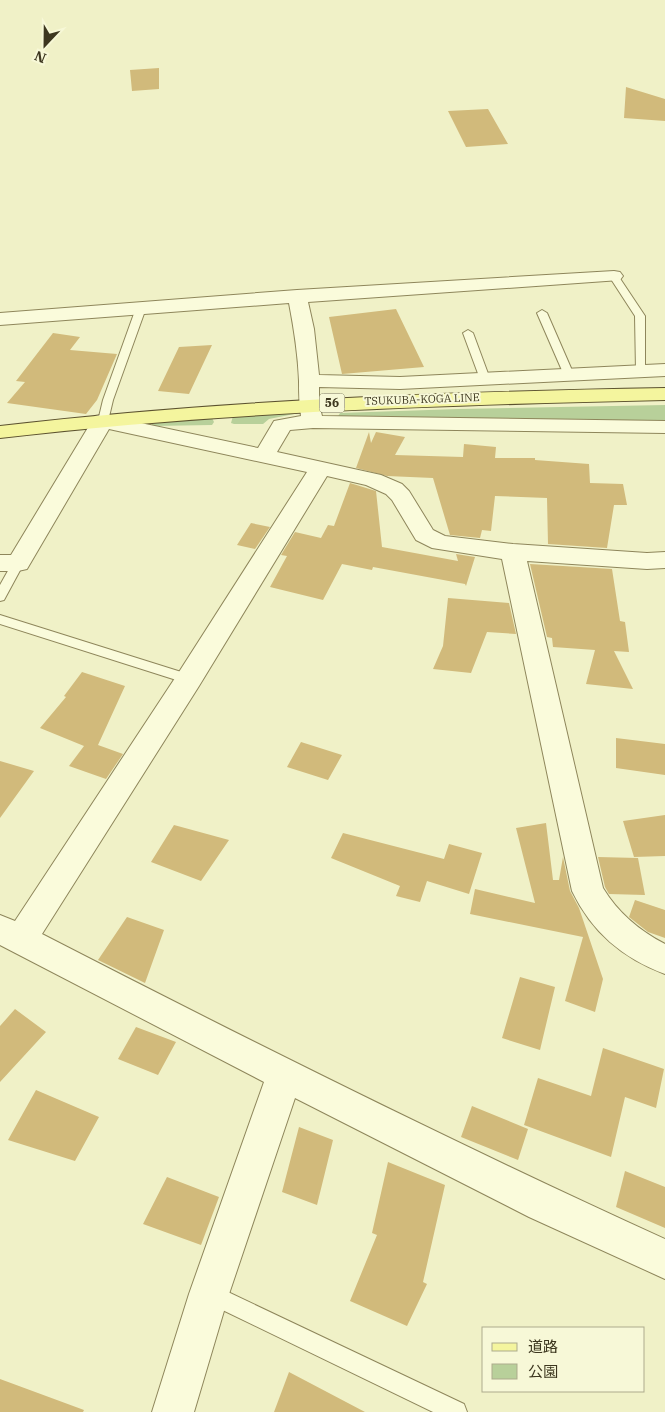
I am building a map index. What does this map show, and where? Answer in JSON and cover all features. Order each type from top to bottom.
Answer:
[{"type":"main road","name":"TSUKUBA-KOGA LINE","points":[[0,432],[103,421],[311,413],[469,397],[665,394]]},
{"type":"street","points":[[0,319],[297,296],[614,276]]},
{"type":"street","points":[[297,296],[304,329],[311,413]]},
{"type":"street","points":[[309,381],[400,384],[665,370]]},
{"type":"street","points":[[264,456],[282,426],[293,423],[311,413],[665,427]]},
{"type":"street","points":[[9,563],[103,421],[373,480],[394,489],[401,496],[416,522],[430,539],[456,546],[513,552],[648,561],[665,560]]},
{"type":"street","points":[[321,468],[189,679],[10,934],[150,1007],[543,1203],[665,1259]]},
{"type":"street","points":[[513,552],[588,891],[596,906],[610,923],[632,940],[665,959]]},
{"type":"street","points":[[173,1412],[209,1294],[285,1074]]},
{"type":"lane","points":[[614,276],[640,316],[641,371]]},
{"type":"lane","points":[[103,421],[107,413],[108,400],[141,308]]},
{"type":"lane","points":[[542,314],[569,375]]},
{"type":"lane","points":[[468,334],[485,379]]},
{"type":"lane","points":[[0,597],[9,563]]},
{"type":"lane","points":[[0,619],[189,679]]},
{"type":"lane","points":[[209,1294],[456,1412]]},
{"type":"green space","points":[[665,405],[665,421],[337,418],[340,413]]},
{"type":"green space","points":[[295,412],[294,414],[269,419],[263,424],[231,423],[233,416]]},
{"type":"green space","points":[[212,418],[214,422],[212,425],[152,426],[152,423]]},
{"type":"building","points":[[159,68],[159,89],[132,91],[130,70]]},
{"type":"building","points":[[626,87],[665,99],[665,121],[624,118]]},
{"type":"building","points":[[488,109],[508,144],[466,147],[448,111]]},
{"type":"building","points":[[396,309],[424,367],[342,374],[329,317]]},
{"type":"building","points":[[53,333],[80,337],[70,350],[117,354],[97,400],[86,414],[7,403],[25,382],[16,381]]},
{"type":"building","points":[[212,345],[189,394],[158,391],[179,347]]},
{"type":"building","points":[[369,432],[371,443],[376,432],[405,437],[395,455],[463,457],[464,444],[496,447],[495,458],[535,458],[535,460],[589,464],[590,483],[623,484],[627,505],[614,505],[607,548],[548,544],[547,498],[495,496],[491,531],[482,530],[480,538],[450,535],[433,478],[387,476],[356,468]]},
{"type":"building","points":[[350,483],[376,491],[382,547],[458,561],[456,554],[475,557],[466,586],[465,584],[373,567],[372,570],[342,564],[323,600],[270,587],[287,556],[281,555],[295,532],[321,538],[328,525],[334,526]]},
{"type":"building","points":[[251,523],[270,527],[255,549],[237,545]]},
{"type":"building","points":[[530,564],[612,569],[620,621],[625,622],[629,652],[614,651],[633,689],[586,684],[595,650],[553,647],[552,638],[547,637]]},
{"type":"building","points":[[448,598],[509,603],[516,634],[487,632],[471,673],[433,669],[443,646]]},
{"type":"building","points":[[82,672],[125,686],[98,745],[123,754],[106,779],[69,766],[84,746],[40,728],[66,697],[64,696]]},
{"type":"building","points":[[616,738],[665,744],[665,775],[616,768]]},
{"type":"building","points":[[301,742],[342,755],[328,780],[287,767]]},
{"type":"building","points":[[0,761],[34,771],[0,818]]},
{"type":"building","points":[[665,815],[665,856],[634,857],[623,821]]},
{"type":"building","points":[[546,823],[553,880],[559,880],[563,857],[570,891],[579,908],[603,979],[595,1012],[565,1001],[583,937],[470,914],[475,889],[535,903],[516,828]]},
{"type":"building","points":[[174,825],[229,840],[201,881],[151,862]]},
{"type":"building","points":[[343,833],[444,859],[449,844],[482,853],[469,894],[427,881],[420,902],[396,896],[400,886],[331,858]]},
{"type":"building","points":[[598,857],[638,858],[645,895],[609,894],[605,887]]},
{"type":"building","points":[[635,900],[665,910],[665,938],[648,932],[629,917]]},
{"type":"building","points":[[127,917],[164,930],[145,983],[98,960]]},
{"type":"building","points":[[520,977],[555,987],[540,1050],[502,1038]]},
{"type":"building","points":[[15,1009],[46,1032],[0,1082],[0,1026]]},
{"type":"building","points":[[136,1027],[176,1042],[158,1075],[118,1059]]},
{"type":"building","points":[[603,1048],[664,1069],[656,1108],[625,1097],[611,1157],[524,1125],[538,1078],[591,1096]]},
{"type":"building","points":[[36,1090],[99,1117],[75,1161],[8,1140]]},
{"type":"building","points":[[472,1106],[528,1129],[518,1160],[461,1137]]},
{"type":"building","points":[[299,1127],[333,1140],[317,1205],[282,1192]]},
{"type":"building","points":[[388,1162],[445,1185],[423,1282],[427,1284],[407,1326],[350,1301],[377,1235],[372,1233]]},
{"type":"building","points":[[625,1171],[665,1187],[665,1228],[616,1207]]},
{"type":"building","points":[[167,1177],[219,1197],[201,1245],[143,1224]]},
{"type":"building","points":[[289,1372],[365,1412],[274,1412]]},
{"type":"building","points":[[0,1379],[84,1410],[83,1412],[0,1412]]}]
